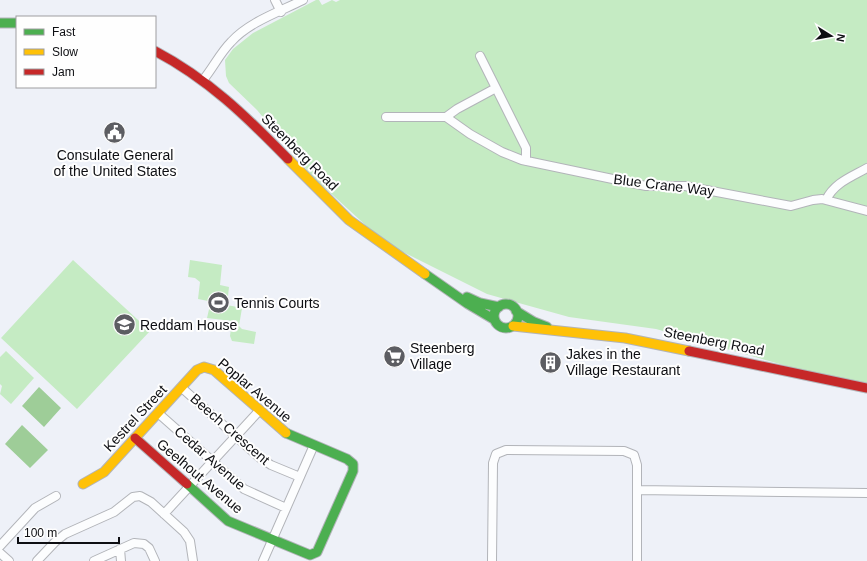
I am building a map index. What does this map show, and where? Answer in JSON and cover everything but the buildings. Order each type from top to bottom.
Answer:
[{"type":"main road","points":[[0,23],[16,22]]},
{"type":"main road","name":"Steenberg Road","points":[[156,52],[203,80],[237,108],[340,212],[383,246],[483,314],[495,320]]},
{"type":"main road","name":"Steenberg Road","points":[[424,273],[438,279],[474,301],[499,307]]},
{"type":"main road","points":[[509,305],[516,311],[517,318],[513,326],[502,327],[495,320],[495,312],[499,307],[509,305]]},
{"type":"main road","name":"Steenberg Road","points":[[516,311],[534,322],[554,329]]},
{"type":"main road","name":"Steenberg Road","points":[[513,326],[528,329],[554,329],[625,338],[821,377],[867,388]]},
{"type":"main road","name":"Kestrel Street","points":[[84,484],[104,472],[197,370],[204,367]]},
{"type":"main road","name":"Poplar Avenue","points":[[204,367],[214,370],[287,434],[347,459],[353,464]]},
{"type":"main road","name":"Geelhout Avenue","points":[[135,438],[228,521],[310,555],[317,552],[353,471],[353,464]]},
{"type":"street","points":[[275,0],[281,12]]},
{"type":"street","points":[[203,80],[224,50],[238,36],[253,25],[303,0]]},
{"type":"street","points":[[480,56],[526,148],[526,161]]},
{"type":"street","points":[[386,117],[446,118],[457,109],[496,88]]},
{"type":"street","name":"Blue Crane Way","points":[[446,118],[470,134],[502,152],[526,161],[637,185],[685,186],[785,206],[795,206],[813,200],[826,200],[867,211]]},
{"type":"street","points":[[826,200],[835,186],[867,168]]},
{"type":"street","name":"Beech Crescent","points":[[182,388],[266,462],[300,477]]},
{"type":"street","points":[[164,514],[259,411]]},
{"type":"street","name":"Cedar Avenue","points":[[158,413],[249,492],[286,508]]},
{"type":"street","points":[[263,561],[314,445]]},
{"type":"street","points":[[492,561],[492,463],[499,451],[518,449],[629,452],[634,455],[637,460],[637,561]]},
{"type":"street","points":[[637,490],[867,493]]},
{"type":"street","points":[[0,546],[35,508],[56,496]]},
{"type":"street","points":[[37,561],[60,537],[114,512],[133,497],[140,496],[164,514],[188,537],[192,546],[193,561]]},
{"type":"street","points":[[94,561],[134,543],[144,544],[149,548],[154,561]]},
{"type":"street","points":[[120,549],[121,561]]},
{"type":"street","points":[[0,553],[9,561]]},
{"type":"shaded area","points":[[316,0],[319,0],[322,5],[332,0],[336,2],[340,0],[867,0],[867,386],[840,381],[656,329],[569,317],[487,294],[385,243],[312,176],[257,110],[229,83],[226,76],[225,60],[233,49],[253,33]]},
{"type":"shaded area","points":[[73,260],[150,331],[77,409],[1,338]]},
{"type":"shaded area","name":"Tennis Courts","points":[[190,260],[222,265],[220,285],[229,287],[227,305],[242,308],[239,326],[242,329],[256,332],[254,344],[232,341],[230,336],[232,321],[207,318],[210,305],[208,301],[198,299],[200,282],[195,278],[188,277]]},
{"type":"shaded area","points":[[6,351],[34,378],[11,404],[0,394],[2,386],[0,384],[0,357]]},
{"type":"shaded area","points":[[39,387],[61,408],[44,427],[22,406]]},
{"type":"shaded area","points":[[22,425],[48,450],[30,468],[5,444]]},
{"type":"traffic: fast","points":[[0,23],[16,23]]},
{"type":"traffic: fast","points":[[425,274],[468,304],[495,320]]},
{"type":"traffic: fast","points":[[467,297],[480,303],[499,307]]},
{"type":"traffic: fast","points":[[506,304],[514,308],[518,316],[514,324],[506,328],[498,324],[494,316],[498,308],[506,304]]},
{"type":"traffic: fast","points":[[516,311],[534,322],[547,327]]},
{"type":"traffic: fast","points":[[187,484],[228,521],[310,555],[317,552],[353,471],[353,464],[347,459],[286,433]]},
{"type":"traffic: slow","points":[[288,159],[349,220],[425,274]]},
{"type":"traffic: slow","points":[[513,326],[625,338],[689,351]]},
{"type":"traffic: slow","points":[[83,484],[104,472],[197,370],[204,367],[214,370],[286,433]]},
{"type":"traffic: jam","points":[[156,52],[192,74],[226,99],[288,159]]},
{"type":"traffic: jam","points":[[689,351],[867,388]]},
{"type":"traffic: jam","points":[[135,438],[187,484]]},
{"type":"place","name":"Consulate General of the United States","points":[[115,133]]},
{"type":"place","name":"Tennis Courts","points":[[218,303]]},
{"type":"place","name":"Reddam House","points":[[125,325]]},
{"type":"place","name":"Steenberg Village","points":[[394,356]]},
{"type":"place","name":"Jakes in the Village Restaurant","points":[[550,362]]}]
